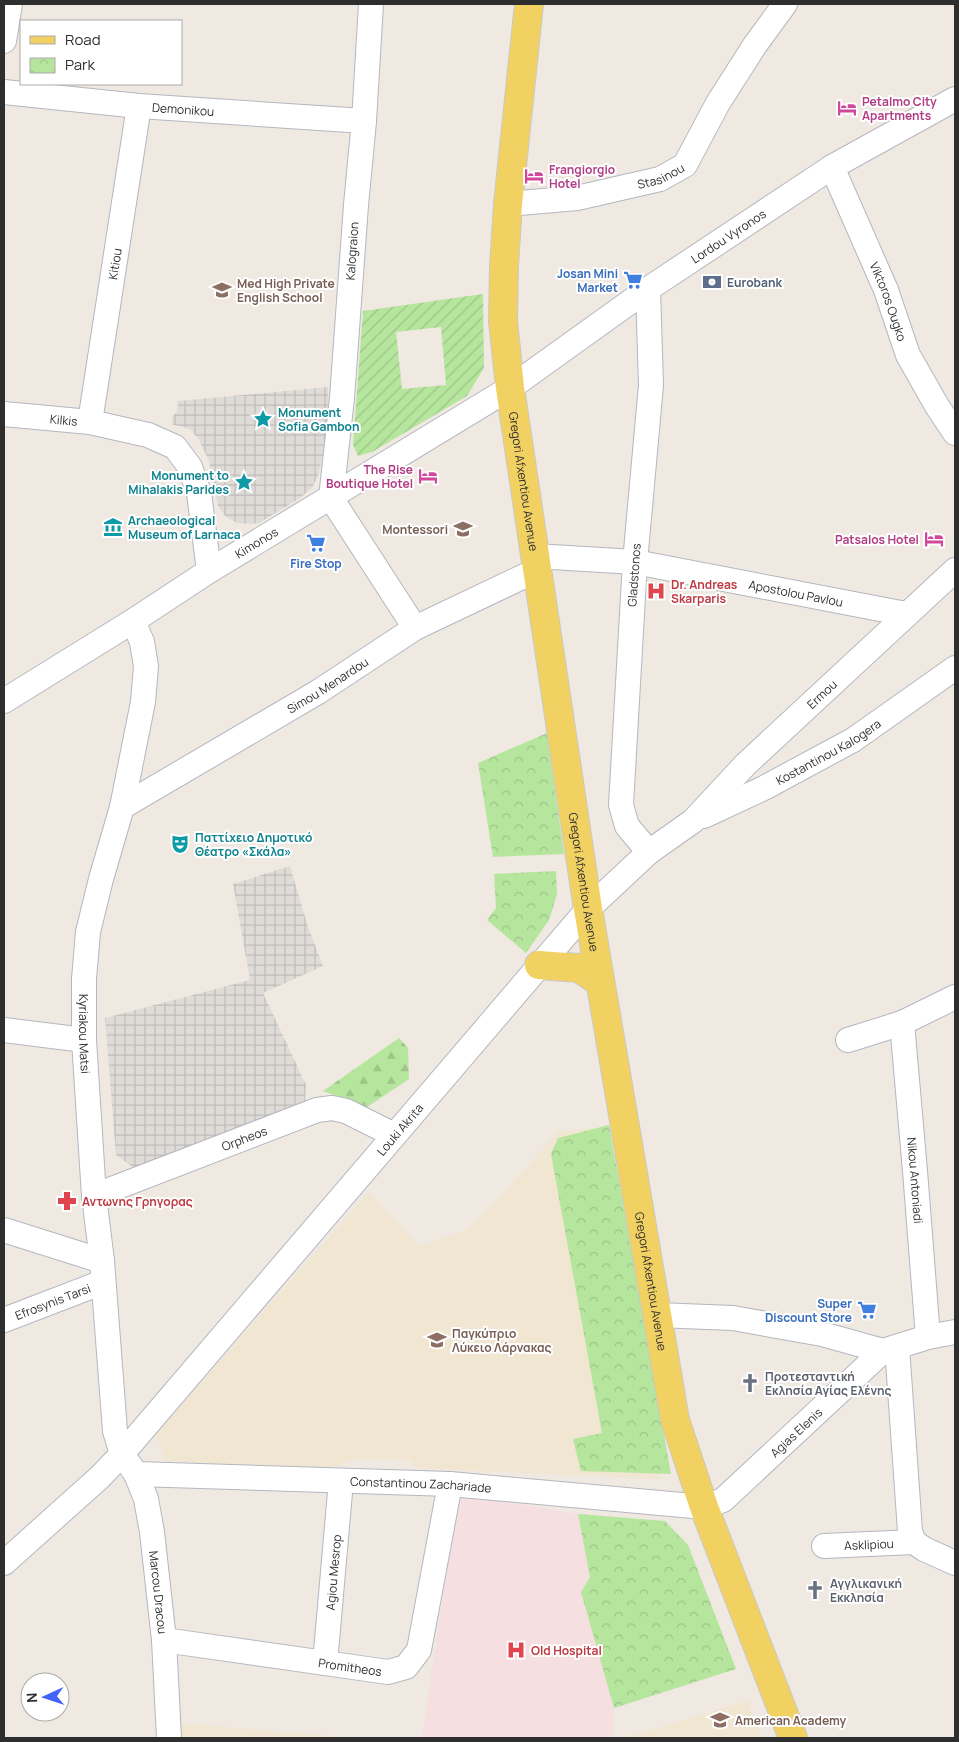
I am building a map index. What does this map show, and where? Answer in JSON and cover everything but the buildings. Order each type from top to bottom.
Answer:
[{"type":"main road","name":"Gregori Afxentiou Avenue","points":[[528,4],[508,204],[503,321],[510,388],[588,909],[675,1420],[704,1507],[793,1738]]},
{"type":"main road","points":[[539,965],[579,968],[600,982]]},
{"type":"street","points":[[4,41],[10,4]]},
{"type":"street","name":"Kalograion","points":[[331,498],[342,398],[364,121],[371,4]]},
{"type":"street","name":"Stasinou","points":[[508,204],[578,198],[660,179],[685,165],[718,103],[755,45],[785,4]]},
{"type":"street","name":"Demonikou","points":[[4,92],[139,106],[364,121]]},
{"type":"street","name":"Lordou Vyronos","points":[[510,388],[648,289],[832,167],[955,98]]},
{"type":"street","name":"Kitiou","points":[[90,422],[139,106]]},
{"type":"street","name":"Viktoros Ougko","points":[[832,167],[886,290],[908,355],[937,406],[955,432]]},
{"type":"street","name":"Gladstonos","points":[[648,289],[651,385],[635,562],[621,805],[628,826],[649,852]]},
{"type":"street","name":"Kimonos","points":[[4,701],[133,621],[209,571],[510,388]]},
{"type":"street","name":"Kilkis","points":[[4,414],[90,422],[148,435],[175,447],[190,467],[199,493],[209,571]]},
{"type":"street","points":[[331,498],[414,628]]},
{"type":"street","name":"Apostolou Pavlou","points":[[536,563],[635,562],[906,614]]},
{"type":"street","name":"Simou Menardou","points":[[122,807],[318,692],[414,628],[536,563]]},
{"type":"street","name":"Ermou","points":[[693,821],[745,765],[955,570]]},
{"type":"street","name":"Kyriakou Matsi","points":[[122,1454],[115,1431],[94,1196],[84,1040],[84,980],[88,932],[122,807],[143,702],[146,666],[142,642],[133,621]]},
{"type":"street","name":"Kostantinou Kalogera","points":[[693,821],[764,788],[854,740],[955,668]]},
{"type":"street","points":[[745,765],[748,774],[764,788]]},
{"type":"street","name":"Louki Akrita","points":[[4,1563],[100,1477],[122,1454],[588,909],[649,852],[693,821]]},
{"type":"street","points":[[848,1040],[902,1023],[955,997]]},
{"type":"street","name":"Nikou Antoniadi","points":[[902,1023],[928,1337]]},
{"type":"street","points":[[4,1030],[84,1040]]},
{"type":"street","name":"Orpheos","points":[[94,1196],[317,1110],[332,1108],[346,1111],[394,1135]]},
{"type":"street","points":[[4,1230],[102,1271]]},
{"type":"street","name":"Efrosynis Tarsi","points":[[4,1320],[102,1271]]},
{"type":"street","points":[[657,1315],[733,1318],[822,1334],[890,1349],[910,1531],[914,1542],[924,1549],[955,1563]]},
{"type":"street","name":"Agias Elenis","points":[[704,1507],[723,1500],[890,1349],[928,1337],[955,1332]]},
{"type":"street","name":"Marcou Dracou","points":[[122,1454],[136,1474],[146,1499],[152,1532],[164,1640],[169,1738]]},
{"type":"street","name":"Constantinou Zachariade","points":[[136,1474],[450,1484],[704,1507]]},
{"type":"street","name":"Agiou Mesrop","points":[[325,1663],[341,1481]]},
{"type":"street","name":"Promitheos","points":[[164,1640],[388,1672],[406,1666],[419,1650],[450,1484]]},
{"type":"street","name":"Asklipiou","points":[[824,1546],[914,1542]]},
{"type":"shaded area","points":[[328,387],[329,429],[318,476],[312,488],[300,498],[259,523],[237,523],[226,517],[218,506],[209,461],[199,440],[191,430],[173,425],[172,417],[177,412],[178,401]]},
{"type":"shaded area","points":[[290,866],[308,927],[323,966],[263,993],[306,1085],[305,1103],[134,1168],[116,1155],[105,1018],[250,980],[233,884]]},
{"type":"shaded area","name":"Παγκύπριο Λύκειο Λάρνακας","points":[[594,1128],[661,1479],[416,1468],[409,1459],[352,1459],[331,1469],[166,1461],[156,1434],[369,1192],[419,1246],[466,1230],[509,1187],[559,1131]]},
{"type":"shaded area","name":"Old Hospital","points":[[458,1494],[578,1514],[590,1577],[581,1592],[614,1708],[613,1738],[422,1738]]},
{"type":"shaded area","name":"American Academy","points":[[747,1701],[761,1738],[624,1738]]},
{"type":"shaded area","points":[[179,1723],[352,1738],[180,1738]]},
{"type":"green space","points":[[483,294],[484,368],[467,396],[372,452],[358,456],[353,445],[363,311]],"holes":[[[441,327],[446,385],[402,389],[396,332]]]},
{"type":"green space","points":[[547,733],[564,854],[493,857],[478,763]]},
{"type":"green space","points":[[556,871],[557,894],[549,920],[526,953],[487,920],[496,908],[494,874]]},
{"type":"green space","points":[[399,1038],[408,1048],[409,1079],[367,1107],[323,1091]]},
{"type":"green space","points":[[609,1125],[671,1474],[581,1471],[573,1439],[602,1433],[551,1154],[558,1138]]},
{"type":"green space","points":[[578,1514],[665,1521],[688,1545],[736,1669],[614,1708],[581,1592],[590,1577]]},
{"type":"place","name":"Petalmo City Apartments","points":[[847,108]]},
{"type":"place","name":"Frangiorgio Hotel","points":[[534,176]]},
{"type":"place","name":"Josan Mini Market","points":[[633,280]]},
{"type":"place","name":"Eurobank","points":[[712,282]]},
{"type":"place","name":"Med High Private English School","points":[[222,290]]},
{"type":"place","name":"Monument Sofia Gambon","points":[[263,419]]},
{"type":"place","name":"The Rise Boutique Hotel","points":[[428,476]]},
{"type":"place","name":"Monument to Mihalakis Parides","points":[[244,482]]},
{"type":"place","name":"Archaeological Museum of Larnaca","points":[[113,527]]},
{"type":"place","name":"Montessori","points":[[463,529]]},
{"type":"place","name":"Patsalos Hotel","points":[[934,539]]},
{"type":"place","name":"Fire Stop","points":[[316,543]]},
{"type":"place","name":"Dr. Andreas Skarparis","points":[[656,591]]},
{"type":"place","name":"Παττίχειο Δημοτικό Θέατρο «Σκάλα»","points":[[180,844]]},
{"type":"place","name":"Αντωνης Γρηγορας","points":[[67,1201]]},
{"type":"place","name":"Super Discount Store","points":[[867,1310]]},
{"type":"place","name":"Παγκύπριο Λύκειο Λάρνακας","points":[[437,1340]]},
{"type":"place","name":"Προτεσταντική Εκλησία Αγίας Ελένης","points":[[750,1383]]},
{"type":"place","name":"Αγγλικανική Εκκλησία","points":[[815,1590]]},
{"type":"place","name":"Old Hospital","points":[[516,1650]]},
{"type":"place","name":"American Academy","points":[[720,1720]]}]
